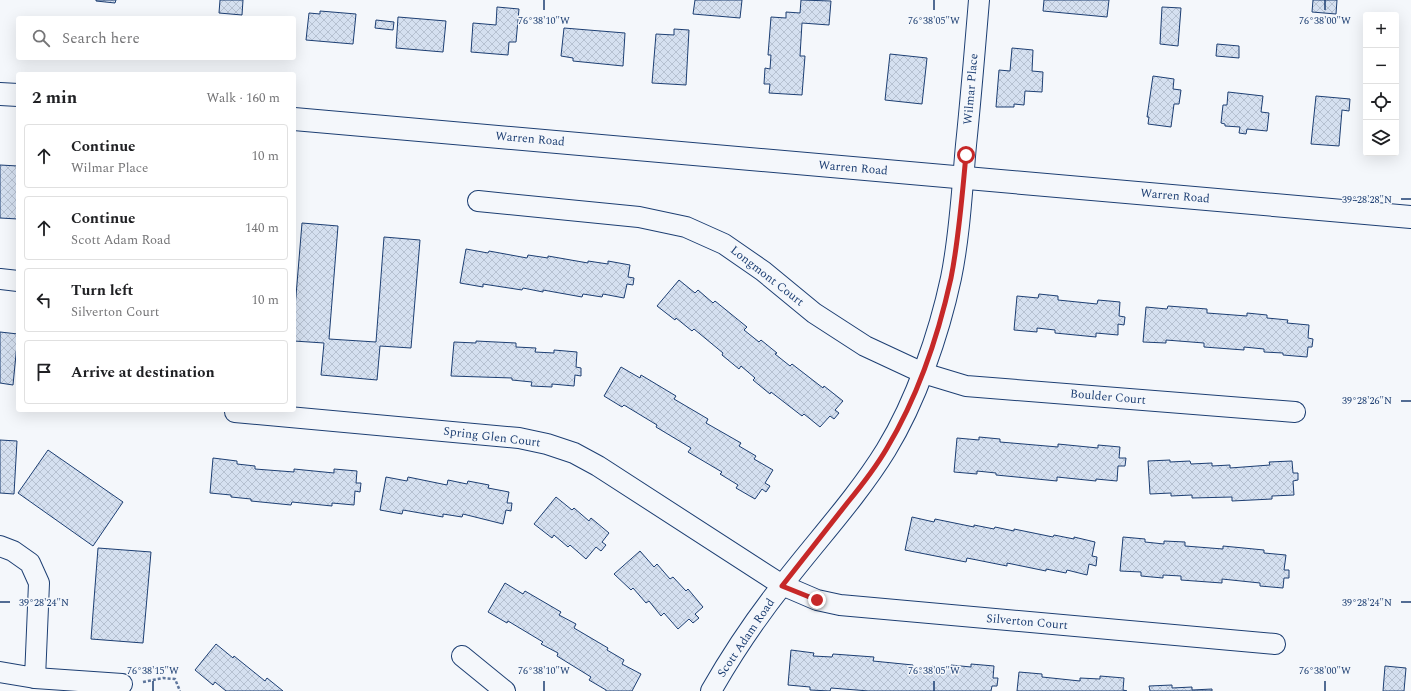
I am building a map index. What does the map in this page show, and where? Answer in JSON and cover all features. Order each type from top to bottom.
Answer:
[{"type":"street","name":"Wilmar Place","points":[[964,177],[979,0]]},
{"type":"street","points":[[0,94],[16,95]]},
{"type":"street","name":"Warren Road","points":[[296,119],[1411,217]]},
{"type":"street","name":"Scott Adam Road","points":[[711,691],[728,661],[782,586],[864,482],[883,454],[909,406],[923,373],[942,313],[951,277],[964,177]]},
{"type":"street","name":"Longmont Court","points":[[478,201],[639,217],[686,227],[724,244],[763,271],[814,313],[865,346],[923,373]]},
{"type":"street","points":[[0,279],[16,281]]},
{"type":"street","name":"Boulder Court","points":[[923,373],[966,386],[1295,412]]},
{"type":"street","name":"Spring Glen Court","points":[[235,412],[511,437],[547,444],[574,453],[598,466],[782,586]]},
{"type":"street","points":[[0,546],[13,551],[30,563],[39,583],[35,678]]},
{"type":"street","name":"Silverton Court","points":[[782,586],[817,600],[840,605],[1275,644]]},
{"type":"street","points":[[462,656],[505,691]]},
{"type":"street","points":[[0,672],[35,678],[122,684]]},
{"type":"path","points":[[122,684],[163,678],[175,680],[180,691]]},
{"type":"building","points":[[96,0],[116,0],[115,3]]},
{"type":"building","points":[[220,0],[243,0],[242,15],[219,13]]},
{"type":"building","points":[[695,0],[742,0],[740,18],[693,14]]},
{"type":"building","points":[[801,0],[831,1],[829,25],[802,23],[800,56],[805,56],[802,95],[769,93],[770,84],[764,84],[765,68],[770,69],[771,55],[768,55],[771,17],[786,18],[786,12],[800,13]]},
{"type":"building","points":[[1044,0],[1109,0],[1107,17],[1043,11]]},
{"type":"building","points":[[1313,0],[1337,0],[1336,14],[1312,12]]},
{"type":"building","points":[[497,7],[519,9],[516,42],[509,42],[508,55],[471,52],[473,23],[496,25]]},
{"type":"building","points":[[1162,7],[1181,8],[1178,46],[1160,44]]},
{"type":"building","points":[[320,11],[356,14],[353,44],[306,40],[309,13],[320,14]]},
{"type":"building","points":[[398,17],[446,21],[443,52],[396,48]]},
{"type":"building","points":[[376,20],[394,22],[393,30],[375,28]]},
{"type":"building","points":[[564,28],[625,33],[623,66],[573,61],[573,58],[561,56]]},
{"type":"building","points":[[674,29],[689,30],[686,85],[652,83],[656,34],[674,35]]},
{"type":"building","points":[[1217,44],[1239,46],[1239,58],[1216,56]]},
{"type":"building","points":[[1012,48],[1033,50],[1032,71],[1043,72],[1042,92],[1025,91],[1024,105],[1014,104],[1014,107],[996,107],[999,70],[1010,71]]},
{"type":"building","points":[[890,54],[927,58],[922,104],[885,100]]},
{"type":"building","points":[[1153,76],[1174,79],[1173,89],[1181,90],[1179,104],[1174,104],[1171,127],[1148,124],[1149,117],[1147,117]]},
{"type":"building","points":[[1228,92],[1263,96],[1261,112],[1269,113],[1267,131],[1247,129],[1246,134],[1239,133],[1240,127],[1225,126],[1225,124],[1221,123],[1223,105],[1227,105]]},
{"type":"building","points":[[1316,96],[1350,99],[1349,111],[1342,110],[1339,146],[1311,144]]},
{"type":"building","points":[[0,165],[16,166],[16,219],[0,218]]},
{"type":"building","points":[[302,223],[338,226],[329,339],[376,342],[384,237],[420,240],[411,348],[380,346],[377,380],[321,375],[324,343],[296,341],[296,296]]},
{"type":"building","points":[[466,249],[488,253],[489,251],[527,258],[528,255],[548,258],[548,256],[588,263],[588,261],[608,264],[608,261],[630,265],[628,277],[634,278],[633,285],[627,284],[624,298],[603,294],[602,297],[583,294],[582,297],[543,290],[543,292],[523,288],[522,290],[483,284],[483,287],[460,283]]},
{"type":"building","points":[[679,280],[695,293],[698,290],[713,303],[715,301],[747,327],[744,330],[759,342],[761,340],[790,366],[792,364],[823,388],[824,386],[843,401],[835,410],[839,413],[834,419],[830,416],[820,427],[804,414],[802,416],[771,392],[770,394],[753,380],[755,378],[741,366],[739,369],[722,355],[723,353],[694,329],[692,331],[676,318],[675,320],[657,306]]},
{"type":"building","points":[[1039,294],[1058,296],[1058,300],[1097,304],[1098,300],[1120,302],[1119,316],[1125,317],[1124,325],[1118,324],[1118,335],[1096,333],[1096,337],[1055,333],[1055,330],[1037,328],[1037,332],[1014,330],[1017,296],[1038,298]]},
{"type":"building","points":[[1168,306],[1207,309],[1207,313],[1247,316],[1247,313],[1267,315],[1267,318],[1288,320],[1287,323],[1309,325],[1308,338],[1313,339],[1312,347],[1308,347],[1307,357],[1283,355],[1283,353],[1264,352],[1264,349],[1244,347],[1244,350],[1204,347],[1204,343],[1166,340],[1166,343],[1143,342],[1146,307],[1167,309]]},
{"type":"building","points":[[0,332],[16,334],[16,354],[13,385],[0,383]]},
{"type":"building","points":[[476,341],[516,343],[516,347],[536,348],[535,352],[554,353],[554,350],[577,352],[576,367],[581,368],[581,376],[575,375],[574,386],[552,384],[552,387],[531,386],[532,382],[512,380],[512,378],[451,376],[454,342],[476,343]]},
{"type":"building","points":[[621,367],[640,378],[641,375],[676,396],[674,399],[708,419],[706,423],[741,443],[739,446],[756,456],[754,459],[773,470],[765,483],[770,486],[766,492],[762,489],[755,499],[736,488],[738,485],[720,474],[722,472],[688,452],[691,448],[656,427],[657,425],[624,405],[622,407],[604,396]]},
{"type":"building","points":[[979,437],[1000,439],[1000,442],[1058,447],[1058,444],[1098,448],[1098,445],[1120,447],[1119,458],[1126,458],[1125,466],[1118,466],[1117,481],[1096,479],[1096,481],[1057,477],[1057,481],[996,475],[996,473],[977,471],[977,474],[954,472],[957,438],[979,440]]},
{"type":"building","points":[[0,440],[17,441],[14,494],[0,493]]},
{"type":"building","points":[[48,450],[123,502],[93,546],[18,493]]},
{"type":"building","points":[[213,458],[237,461],[237,464],[255,466],[255,469],[294,472],[294,469],[334,473],[334,469],[357,471],[356,483],[361,483],[360,492],[355,491],[354,505],[332,503],[332,506],[292,502],[291,505],[251,501],[251,499],[231,497],[231,495],[210,493]]},
{"type":"building","points":[[1170,460],[1170,462],[1190,461],[1191,464],[1212,463],[1212,466],[1230,465],[1230,468],[1270,465],[1269,462],[1292,461],[1293,473],[1298,473],[1298,480],[1293,481],[1294,495],[1272,496],[1272,499],[1232,501],[1232,497],[1192,498],[1192,495],[1171,496],[1171,493],[1150,494],[1148,461]]},
{"type":"building","points":[[386,477],[407,481],[408,477],[447,485],[448,480],[467,484],[468,481],[489,485],[488,488],[509,492],[507,503],[512,503],[511,511],[506,510],[503,524],[463,514],[462,517],[443,514],[443,517],[403,510],[402,514],[380,510]]},
{"type":"building","points":[[556,497],[572,510],[574,508],[589,521],[591,518],[609,533],[602,542],[606,545],[601,551],[596,547],[586,559],[570,545],[568,547],[554,535],[552,538],[534,524]]},
{"type":"building","points":[[912,517],[934,522],[935,519],[974,527],[974,525],[994,529],[995,527],[1014,531],[1014,529],[1053,537],[1054,535],[1074,539],[1074,537],[1095,542],[1092,556],[1097,557],[1096,566],[1089,564],[1087,575],[1067,570],[1066,573],[1046,569],[1046,571],[1007,563],[1007,566],[967,558],[966,562],[905,550]]},
{"type":"building","points":[[1123,537],[1145,539],[1145,542],[1164,544],[1164,541],[1185,542],[1185,546],[1223,549],[1223,546],[1264,550],[1264,553],[1286,555],[1284,570],[1289,570],[1289,578],[1284,578],[1283,588],[1260,586],[1260,583],[1222,579],[1222,583],[1181,580],[1181,576],[1163,575],[1163,578],[1141,576],[1141,572],[1120,571]]},
{"type":"building","points":[[98,548],[151,552],[143,643],[91,639]]},
{"type":"building","points":[[640,551],[654,567],[657,564],[670,579],[673,577],[686,591],[688,589],[703,607],[695,614],[699,618],[693,623],[689,619],[678,629],[664,613],[661,616],[649,601],[646,603],[633,588],[631,590],[614,574]]},
{"type":"building","points":[[505,583],[523,594],[525,591],[561,612],[559,615],[576,624],[574,628],[608,648],[607,650],[624,660],[622,664],[641,674],[632,691],[606,691],[589,680],[591,677],[557,656],[558,653],[541,644],[543,642],[508,621],[507,623],[488,612]]},
{"type":"building","points":[[216,644],[233,658],[234,656],[265,681],[267,678],[283,691],[226,691],[215,682],[213,685],[195,670]]},
{"type":"building","points":[[791,650],[814,653],[813,656],[832,657],[833,654],[874,657],[873,661],[913,665],[912,668],[931,669],[932,666],[951,668],[951,665],[971,667],[971,664],[994,666],[993,678],[998,678],[997,686],[992,686],[991,691],[869,691],[831,688],[830,691],[810,690],[810,687],[788,685]]},
{"type":"building","points":[[1385,666],[1406,668],[1404,691],[1383,691]]},
{"type":"building","points":[[1019,672],[1042,674],[1042,677],[1080,681],[1080,678],[1100,679],[1100,676],[1124,678],[1123,690],[1127,691],[1017,691]]},
{"type":"building","points":[[1172,685],[1172,688],[1192,687],[1192,690],[1212,689],[1212,691],[1150,691],[1149,686]]},
{"type":"route","points":[[817,600],[782,586],[869,476],[887,448],[909,406],[923,373],[942,313],[951,277],[960,217],[966,155]]}]
